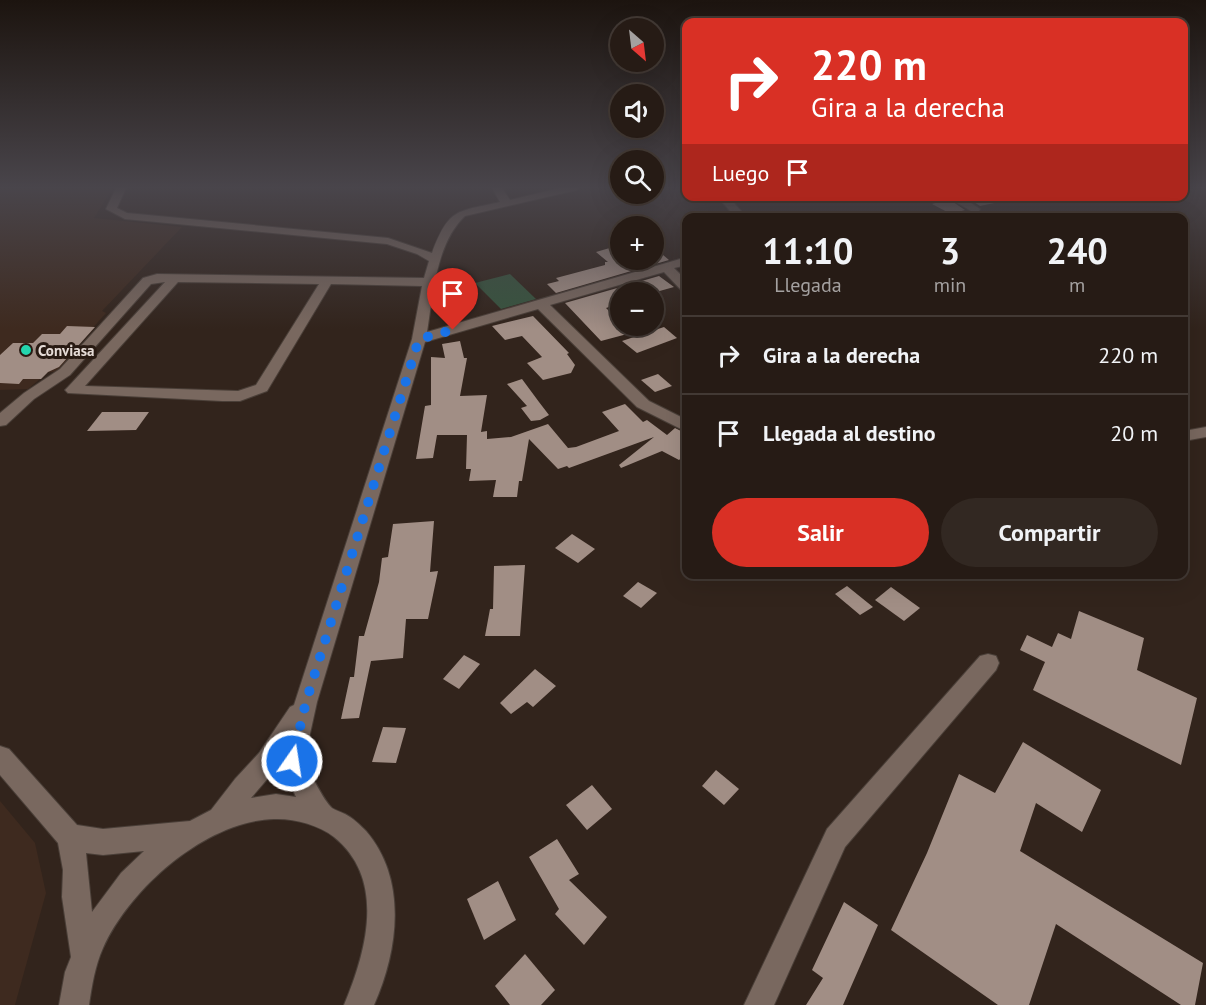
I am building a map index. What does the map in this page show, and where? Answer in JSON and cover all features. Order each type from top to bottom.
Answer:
[{"type":"street","points":[[324,235],[388,241],[413,248],[435,260]]},
{"type":"street","points":[[322,814],[292,761],[306,702],[419,339],[435,260],[446,235]]},
{"type":"street","points":[[419,339],[682,262]]},
{"type":"street","points":[[666,267],[682,283]]},
{"type":"street","points":[[0,421],[14,407],[65,372],[147,281],[157,278],[175,278],[430,282]]},
{"type":"street","points":[[73,390],[175,278]]},
{"type":"street","points":[[36,391],[73,390],[222,396],[252,393],[262,388],[327,281]]},
{"type":"street","points":[[541,304],[643,404],[682,424]]},
{"type":"street","points":[[1188,435],[1206,432]]},
{"type":"street","points":[[759,1005],[836,838],[987,663]]},
{"type":"street","points":[[221,818],[244,787],[268,761],[306,702]]},
{"type":"street","points":[[0,757],[70,837],[76,870],[76,897],[85,956]]},
{"type":"street","points":[[71,1000],[85,956],[104,919],[129,885],[158,856],[189,833],[221,818],[274,806],[322,814],[350,832],[371,860],[381,896],[381,939],[366,999]]},
{"type":"street","points":[[70,837],[103,842],[189,833]]},
{"type":"shaded area","points":[[0,235],[174,235],[102,311],[106,313],[73,350],[79,351],[59,372],[48,372],[28,389],[0,390]]},
{"type":"shaded area","points":[[0,801],[35,843],[46,893],[15,1005],[0,1005]]},
{"type":"green space","points":[[510,274],[536,299],[501,309],[475,283]]},
{"type":"building","points":[[610,248],[610,270],[635,270],[556,293],[547,284],[559,281],[556,278],[605,265],[605,262],[608,262],[596,252]]},
{"type":"building","points":[[659,276],[674,287],[664,290],[664,282],[638,282]]},
{"type":"building","points":[[610,290],[610,307],[606,308],[610,312],[610,336],[620,336],[601,341],[565,303]]},
{"type":"building","points":[[533,316],[569,353],[567,354],[575,365],[571,373],[543,380],[527,363],[542,357],[522,336],[505,340],[492,326]]},
{"type":"building","points":[[67,326],[95,327],[59,367],[48,372],[41,379],[23,379],[19,384],[0,383],[0,355],[13,343],[33,343],[42,334],[60,334]]},
{"type":"building","points":[[664,327],[677,338],[637,353],[622,341],[637,336],[664,336]]},
{"type":"building","points":[[460,341],[464,358],[467,358],[460,396],[487,395],[481,432],[487,431],[487,439],[511,437],[548,424],[568,448],[576,447],[619,431],[602,412],[625,404],[643,422],[647,420],[667,435],[675,428],[682,432],[682,457],[679,460],[662,451],[621,468],[619,465],[654,437],[569,468],[567,466],[558,469],[529,439],[517,497],[493,497],[496,480],[469,481],[471,469],[466,469],[467,435],[437,435],[433,458],[416,459],[425,406],[431,405],[431,357],[445,358],[442,344]]},
{"type":"building","points":[[658,374],[672,386],[655,392],[641,380]]},
{"type":"building","points":[[522,379],[549,415],[540,420],[531,421],[521,408],[527,406],[507,384]]},
{"type":"building","points":[[102,412],[149,412],[136,430],[87,431]]},
{"type":"building","points":[[434,521],[430,572],[438,571],[428,619],[406,619],[403,658],[371,661],[359,718],[341,719],[350,677],[354,677],[359,636],[364,636],[379,582],[382,558],[388,557],[393,524]]},
{"type":"building","points":[[572,534],[595,549],[578,563],[555,548]]},
{"type":"building","points":[[525,565],[520,636],[485,636],[490,609],[493,609],[494,566]]},
{"type":"building","points":[[638,582],[657,593],[641,608],[623,596]]},
{"type":"building","points":[[847,586],[873,607],[860,615],[835,594]]},
{"type":"building","points":[[891,587],[920,608],[904,621],[875,600]]},
{"type":"building","points":[[1079,611],[1144,638],[1137,670],[1197,698],[1181,765],[1033,690],[1045,662],[1020,650],[1027,635],[1052,647],[1058,633],[1071,639]]},
{"type":"building","points":[[464,655],[480,664],[459,689],[443,679]]},
{"type":"building","points":[[535,669],[556,686],[533,707],[527,702],[511,714],[500,703]]},
{"type":"building","points":[[383,727],[406,728],[396,763],[372,762]]},
{"type":"building","points":[[1023,742],[1101,790],[1082,832],[1036,803],[1020,851],[1203,963],[1195,1005],[1181,1005],[1056,924],[1029,1005],[998,1005],[891,930],[927,853],[959,774],[995,793]]},
{"type":"building","points":[[716,770],[739,789],[724,805],[702,786]]},
{"type":"building","points":[[592,785],[612,809],[587,830],[566,805]]},
{"type":"building","points":[[557,839],[579,874],[569,880],[607,917],[584,945],[555,914],[559,909],[529,857]]},
{"type":"building","points":[[498,881],[516,920],[484,940],[467,899]]},
{"type":"building","points":[[844,902],[878,925],[843,1005],[806,1005],[823,978],[812,970]]},
{"type":"building","points":[[525,954],[555,990],[541,1005],[510,1005],[495,986]]},
{"type":"place","name":"Conviasa","points":[[26,350]]},
{"type":"route","points":[[292,761],[306,702],[419,339],[453,330]]}]
